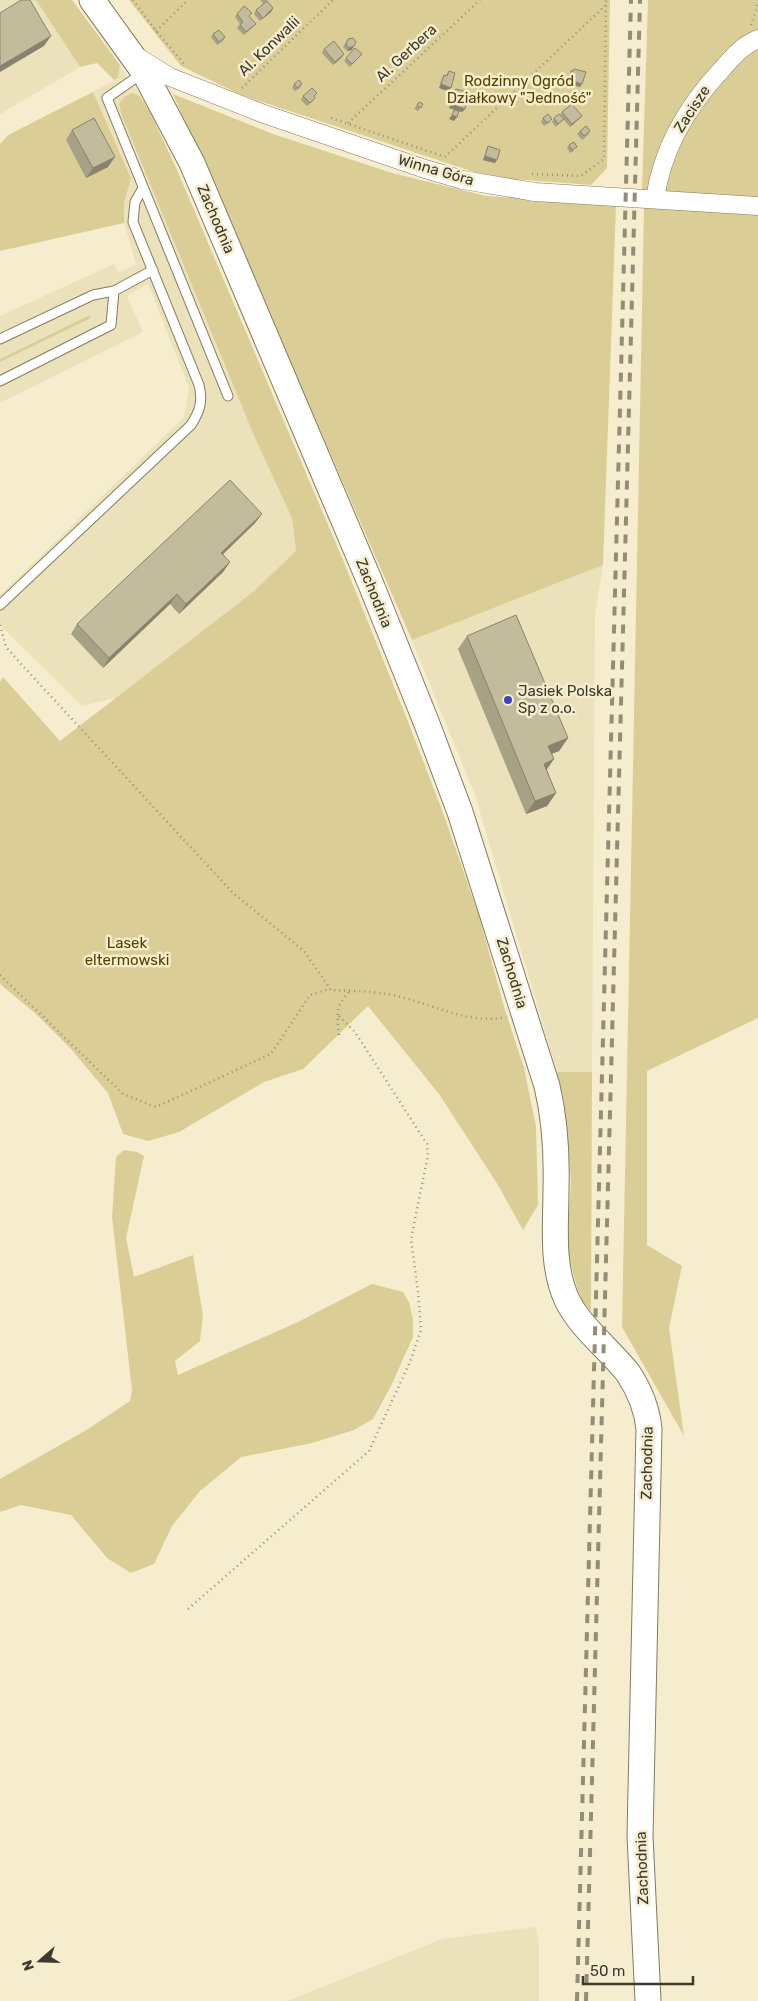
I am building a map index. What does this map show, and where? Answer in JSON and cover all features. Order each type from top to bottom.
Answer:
[{"type":"street","name":"Zachodnia","points":[[92,0],[139,63],[164,107],[196,171],[424,715],[460,812],[540,1060],[552,1109],[556,1159],[556,1247],[559,1278],[574,1311],[619,1361],[636,1384],[642,1398],[648,1420],[640,1836],[648,2001]]},
{"type":"street","name":"Zacisze","points":[[655,199],[658,179],[675,134],[703,89],[744,45],[758,39]]},
{"type":"street","name":"Winna Góra","points":[[139,63],[264,114],[425,169],[464,180],[535,192],[758,206]]},
{"type":"lane","points":[[139,63],[106,98],[228,396]]},
{"type":"lane","points":[[0,605],[191,425],[199,413],[202,397],[199,385],[133,222],[135,202],[143,188]]},
{"type":"lane","points":[[0,339],[92,295],[114,291],[152,270]]},
{"type":"lane","points":[[0,381],[111,325],[114,291]]},
{"type":"path","points":[[133,0],[184,65],[192,68]]},
{"type":"path","points":[[156,31],[188,0]]},
{"type":"path","name":"Al. Konwalii","points":[[250,91],[242,88],[333,0]]},
{"type":"path","name":"Al. Gerbera","points":[[347,123],[480,0]]},
{"type":"path","points":[[529,174],[581,176],[604,159],[606,0]]},
{"type":"path","points":[[445,157],[606,5]]},
{"type":"path","points":[[323,116],[454,160]]},
{"type":"path","points":[[0,625],[6,647],[233,893],[304,951],[331,990],[395,996],[480,1020],[496,1019],[524,1012]]},
{"type":"path","points":[[0,975],[123,1094],[156,1107],[271,1054],[310,995],[329,989]]},
{"type":"path","points":[[339,1035],[337,1014],[341,1000],[350,991]]},
{"type":"path","points":[[188,1609],[369,1451],[410,1362],[421,1330],[411,1240],[428,1154],[427,1144],[355,1032],[337,1014]]},
{"type":"shaded area","points":[[0,0],[36,0],[80,67],[0,114]]},
{"type":"shaded area","points":[[120,65],[140,96],[132,93],[122,116],[255,438],[292,518],[296,551],[253,592],[119,697],[82,706],[0,625],[0,595],[184,417],[189,388],[148,284],[127,296],[143,332],[0,403],[0,316],[114,264],[119,273],[136,264],[124,223],[124,203],[131,177],[93,92],[118,78]]},
{"type":"shaded area","points":[[603,565],[595,615],[592,1072],[557,1072],[475,795],[412,640]]},
{"type":"shaded area","points":[[536,1927],[539,1944],[539,2001],[287,2001],[442,1939]]},
{"type":"green space","points":[[36,0],[72,0],[120,65],[118,78],[114,80],[97,63],[80,67]]},
{"type":"green space","name":"Rodzinny Ogród Działkowy \"Jedność\"","points":[[129,0],[610,0],[607,168],[591,185],[489,177],[241,95],[181,66]]},
{"type":"green space","points":[[648,0],[758,0],[758,35],[700,87],[651,191],[642,190]]},
{"type":"green space","points":[[758,42],[758,199],[665,194],[662,189],[678,136],[706,91]]},
{"type":"green space","points":[[93,92],[131,178],[124,203],[124,223],[0,251],[0,144],[8,135]]},
{"type":"green space","name":"Lasek eltermowski","points":[[132,93],[140,96],[150,112],[177,170],[343,560],[442,810],[479,916],[505,1010],[524,1068],[536,1127],[538,1205],[523,1230],[498,1185],[439,1094],[368,1006],[303,1069],[264,1082],[179,1132],[148,1141],[123,1134],[108,1093],[71,1049],[36,1014],[0,984],[0,682],[3,677],[60,741],[253,592],[296,551],[292,518],[255,438],[122,116],[119,104],[124,97]]},
{"type":"green space","points":[[173,94],[273,134],[392,173],[486,196],[616,205],[603,565],[412,640]]},
{"type":"green space","points":[[644,207],[758,213],[758,1018],[647,1071],[647,1245],[682,1266],[669,1328],[684,1436],[622,1327]]},
{"type":"green space","points":[[90,315],[91,318],[0,362],[0,359]]},
{"type":"green space","points":[[557,1072],[592,1072],[591,1311],[582,1301],[567,1249],[571,1181],[564,1100]]},
{"type":"green space","points":[[124,1150],[137,1152],[144,1156],[126,1238],[134,1277],[193,1255],[203,1316],[200,1341],[175,1361],[178,1375],[298,1322],[372,1284],[403,1292],[409,1302],[413,1319],[413,1337],[391,1386],[373,1419],[354,1430],[312,1443],[241,1457],[200,1491],[172,1526],[154,1564],[131,1573],[107,1558],[71,1515],[21,1505],[0,1512],[0,1479],[88,1429],[130,1401],[132,1390],[112,1217],[116,1157]]},
{"type":"building","points":[[21,0],[30,0],[51,36],[0,66],[0,13]]},
{"type":"building","points":[[267,1],[273,8],[263,18],[256,10]]},
{"type":"building","points":[[244,6],[252,13],[249,16],[256,24],[246,32],[240,25],[243,22],[237,14]]},
{"type":"building","points":[[219,30],[225,37],[219,42],[213,34]]},
{"type":"building","points":[[353,38],[356,42],[354,46],[349,48],[346,44],[348,39]]},
{"type":"building","points":[[334,41],[344,54],[335,62],[324,49]]},
{"type":"building","points":[[355,48],[362,54],[352,64],[346,58]]},
{"type":"building","points":[[574,69],[586,72],[582,84],[569,80],[571,71]]},
{"type":"building","points":[[449,71],[455,73],[451,88],[441,84],[444,75],[447,76]]},
{"type":"building","points":[[299,80],[302,84],[297,88],[294,84]]},
{"type":"building","points":[[312,88],[317,93],[310,103],[303,96]]},
{"type":"building","points":[[456,89],[464,91],[461,98],[467,100],[465,109],[451,104]]},
{"type":"building","points":[[419,102],[423,104],[421,108],[417,105]]},
{"type":"building","points":[[572,104],[582,116],[572,124],[562,112]]},
{"type":"building","points":[[454,110],[459,111],[457,117],[452,115]]},
{"type":"building","points":[[548,114],[552,119],[547,123],[543,118]]},
{"type":"building","points":[[559,114],[564,119],[558,124],[554,118]]},
{"type":"building","points":[[94,118],[115,157],[93,168],[72,130]]},
{"type":"building","points":[[586,126],[590,131],[584,136],[580,131]]},
{"type":"building","points":[[574,142],[577,147],[572,150],[569,145]]},
{"type":"building","points":[[488,146],[500,150],[497,160],[485,156]]},
{"type":"building","points":[[230,480],[262,514],[221,553],[230,562],[186,604],[177,594],[109,658],[77,624]]},
{"type":"building","name":"Jasiek Polska Sp z o.o.","points":[[516,615],[568,738],[548,746],[554,759],[544,764],[556,793],[535,801],[467,636]]},
{"type":"railway","points":[[577,2001],[631,0]]},
{"type":"railway","points":[[586,2001],[640,0]]},
{"type":"place","name":"Jasiek Polska Sp z o.o.","points":[[508,700]]}]
